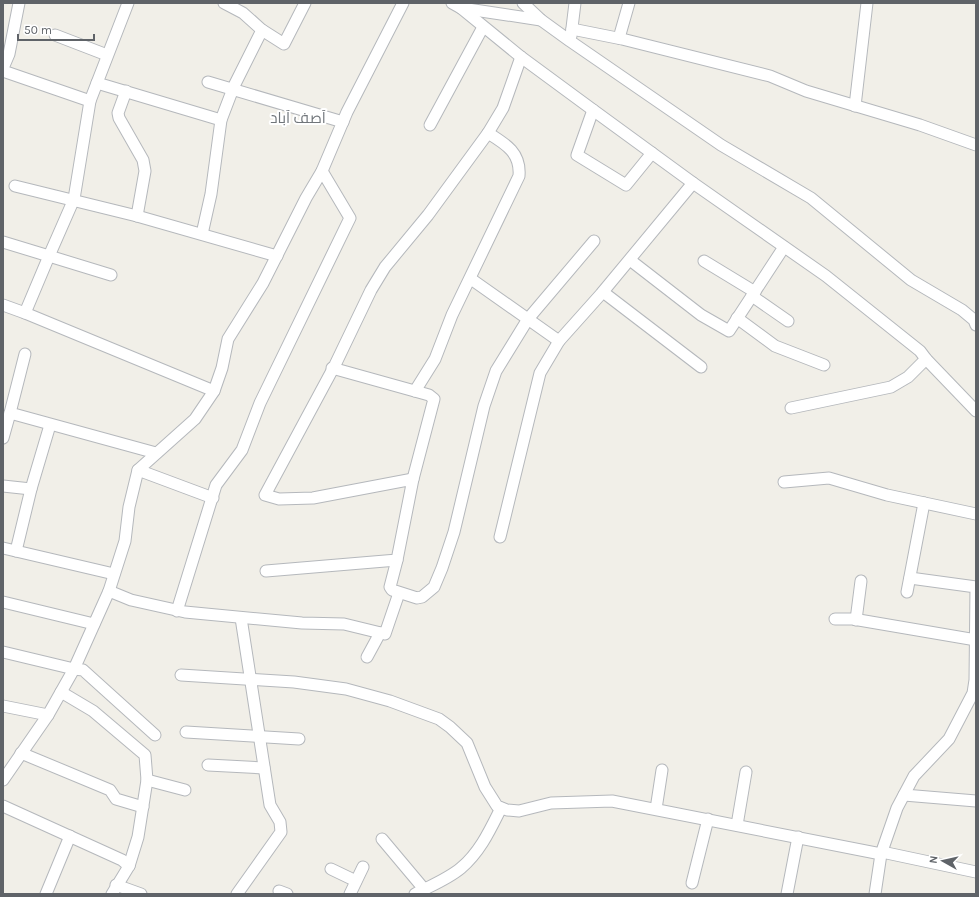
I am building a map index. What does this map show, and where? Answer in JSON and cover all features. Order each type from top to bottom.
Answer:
[{"type":"street","points":[[19,3],[9,54],[3,70],[90,101]]},
{"type":"street","points":[[25,313],[74,199],[90,101],[128,3]]},
{"type":"street","points":[[224,3],[243,13],[262,30],[284,44],[305,3]]},
{"type":"street","points":[[3,780],[48,715],[74,669],[109,591],[125,541],[129,507],[138,470],[195,419],[214,391],[222,368],[228,339],[263,283],[306,198],[322,171],[343,122],[403,3]]},
{"type":"street","points":[[523,3],[541,20],[570,41],[720,145],[811,198],[911,280],[962,310],[974,320],[976,325]]},
{"type":"street","points":[[570,41],[575,3]]},
{"type":"street","points":[[619,38],[629,3]]},
{"type":"street","points":[[855,106],[867,3]]},
{"type":"street","points":[[457,6],[541,20]]},
{"type":"street","points":[[457,6],[482,27],[593,110],[693,183],[826,276],[920,351],[976,411]]},
{"type":"street","points":[[430,125],[482,27]]},
{"type":"street","points":[[572,29],[619,38],[770,76],[806,91],[920,125],[976,145]]},
{"type":"street","points":[[202,234],[211,194],[220,120],[233,88],[262,30]]},
{"type":"street","points":[[55,36],[107,56]]},
{"type":"street","points":[[413,479],[312,498],[279,499],[265,495],[371,290],[385,267],[428,215],[488,133],[503,108],[521,56]]},
{"type":"street","points":[[97,82],[220,120]]},
{"type":"street","points":[[208,82],[233,88],[343,122]]},
{"type":"street","points":[[126,91],[118,113],[119,118],[143,160],[144,171],[137,216]]},
{"type":"street","points":[[593,110],[577,155],[626,185],[652,153]]},
{"type":"street","points":[[415,392],[435,359],[452,315],[471,279],[519,176],[520,165],[514,155],[505,143],[488,133]]},
{"type":"street","points":[[177,611],[216,485],[242,450],[260,403],[350,218],[322,171]]},
{"type":"street","points":[[500,537],[540,373],[559,341],[603,292],[693,183]]},
{"type":"street","points":[[15,186],[74,199],[277,256]]},
{"type":"street","points":[[332,368],[429,395],[434,399],[413,479],[397,560],[390,587],[392,590],[417,598],[422,597],[434,587],[454,532],[484,406],[496,371],[528,319],[594,241]]},
{"type":"street","points":[[3,242],[111,275]]},
{"type":"street","points":[[630,260],[701,315],[728,331],[784,247]]},
{"type":"street","points":[[704,261],[753,294],[788,321]]},
{"type":"street","points":[[471,279],[559,341]]},
{"type":"street","points":[[603,292],[701,367]]},
{"type":"street","points":[[3,305],[214,391]]},
{"type":"street","points":[[737,318],[775,346],[824,365]]},
{"type":"street","points":[[3,438],[25,354]]},
{"type":"street","points":[[791,408],[891,387],[908,377],[926,359]]},
{"type":"street","points":[[10,413],[156,453]]},
{"type":"street","points":[[16,551],[31,489],[50,425]]},
{"type":"street","points":[[138,470],[213,498]]},
{"type":"street","points":[[784,482],[829,478],[886,495],[976,514]]},
{"type":"street","points":[[3,486],[31,489]]},
{"type":"street","points":[[907,592],[924,503]]},
{"type":"street","points":[[3,548],[114,574]]},
{"type":"street","points":[[266,571],[397,560]]},
{"type":"street","points":[[875,894],[881,853],[897,808],[914,776],[949,740],[969,704],[975,680],[976,587],[910,578]]},
{"type":"street","points":[[856,620],[861,581]]},
{"type":"street","points":[[109,591],[131,600],[177,611],[302,623],[344,624],[385,634],[387,632],[399,592]]},
{"type":"street","points":[[3,602],[94,624]]},
{"type":"street","points":[[237,894],[282,832],[280,822],[270,805],[241,618]]},
{"type":"street","points":[[835,619],[856,620],[976,640]]},
{"type":"street","points":[[367,657],[380,633]]},
{"type":"street","points":[[3,652],[83,670],[154,735]]},
{"type":"street","points":[[181,675],[313,684],[360,692],[439,719],[467,743],[485,787],[501,808],[519,811],[551,803],[590,800],[612,801],[976,872]]},
{"type":"street","points":[[61,692],[94,711],[145,755],[147,780],[138,837],[129,866],[114,889],[141,894]]},
{"type":"street","points":[[3,706],[48,715]]},
{"type":"street","points":[[186,732],[298,739]]},
{"type":"street","points":[[21,753],[110,790],[116,798],[143,807]]},
{"type":"street","points":[[3,760],[15,763]]},
{"type":"street","points":[[208,765],[264,768]]},
{"type":"street","points":[[656,809],[662,770]]},
{"type":"street","points":[[737,825],[746,772]]},
{"type":"street","points":[[147,780],[185,790]]},
{"type":"street","points":[[904,795],[976,801]]},
{"type":"street","points":[[3,806],[122,860],[129,866]]},
{"type":"street","points":[[382,839],[420,892],[461,869],[475,854],[484,841],[501,808]]},
{"type":"street","points":[[692,883],[708,819]]},
{"type":"street","points":[[46,894],[70,836]]},
{"type":"street","points":[[787,894],[798,837]]},
{"type":"street","points":[[350,894],[362,867]]},
{"type":"street","points":[[331,869],[356,881]]},
{"type":"district","name":"آصف آباد","points":[[298,118]]}]
